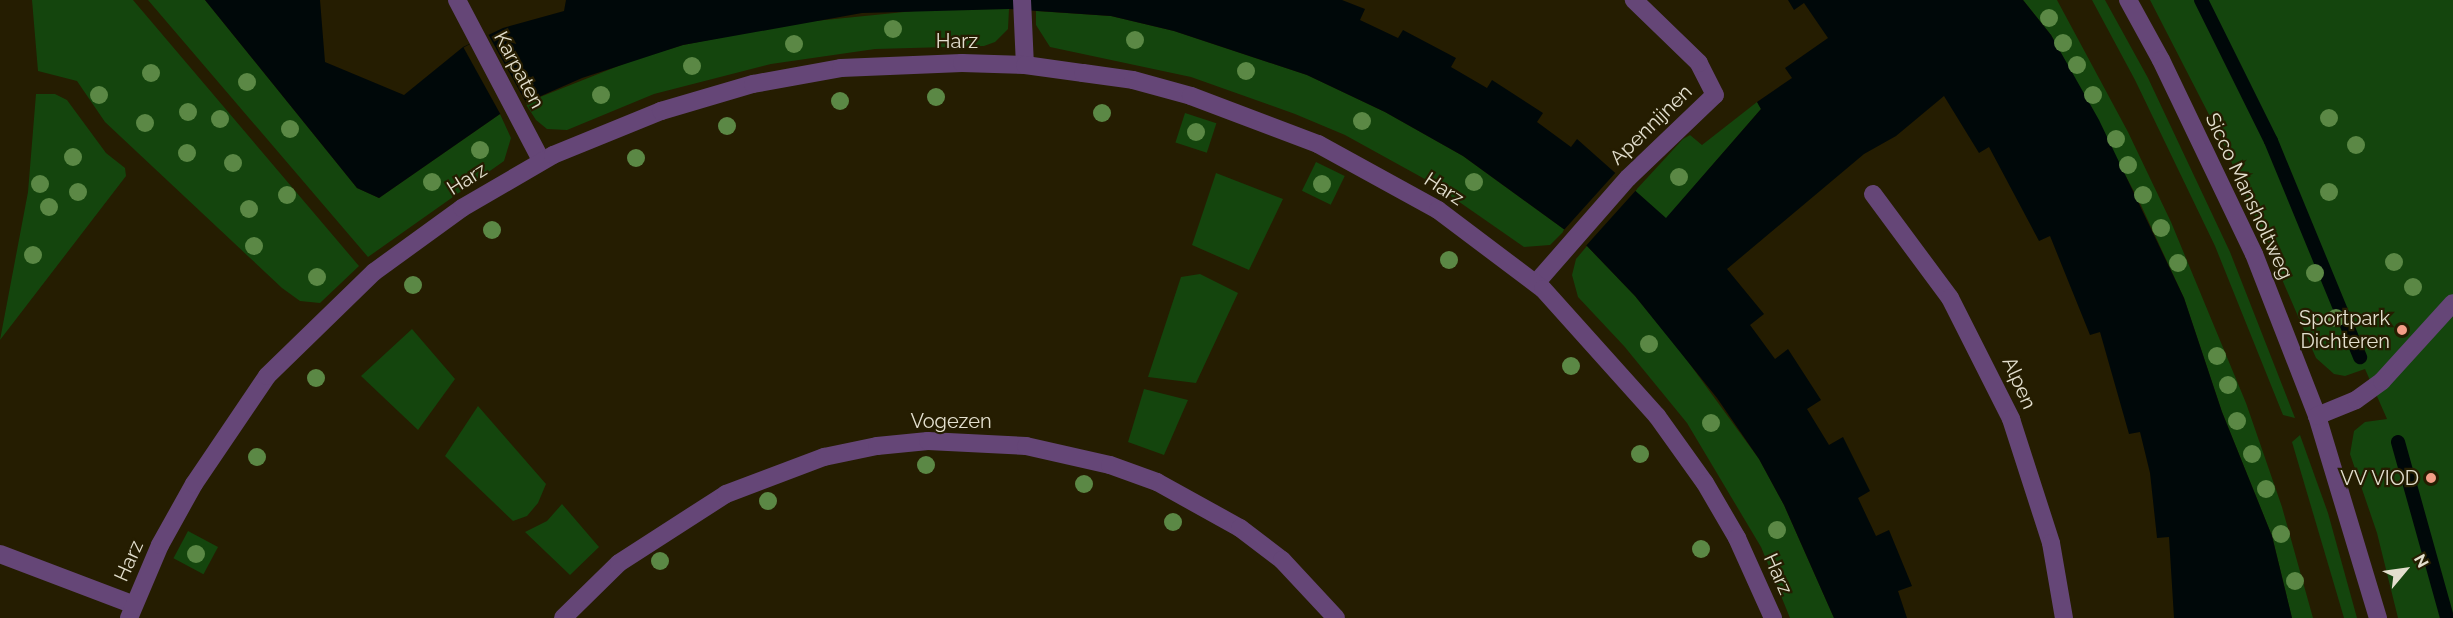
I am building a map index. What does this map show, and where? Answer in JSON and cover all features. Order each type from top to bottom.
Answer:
[{"type":"street","name":"Karpaten","points":[[457,0],[541,160]]},
{"type":"street","name":"Apennijnen","points":[[1536,283],[1628,178],[1715,95],[1698,63],[1634,0]]},
{"type":"street","name":"Sicco Mansholtweg","points":[[2128,0],[2161,60],[2254,254],[2317,416],[2378,618]]},
{"type":"street","points":[[1022,8],[1025,65]]},
{"type":"street","name":"Harz","points":[[0,554],[132,611],[160,545],[194,484],[267,376],[374,272],[462,208],[541,160],[661,111],[753,84],[841,68],[951,63],[1025,65],[1133,80],[1191,96],[1318,144],[1438,210],[1536,283],[1590,337],[1657,416],[1705,483],[1737,538],[1773,618]]},
{"type":"street","name":"Alpen","points":[[1873,194],[1950,298],[2011,419],[2051,543],[2064,618]]},
{"type":"street","points":[[2317,416],[2355,400],[2382,381],[2453,303]]},
{"type":"street","name":"Vogezen","points":[[563,618],[619,563],[726,495],[824,457],[877,446],[928,441],[1026,446],[1110,465],[1157,482],[1240,528],[1282,560],[1336,618]]},
{"type":"green space","points":[[32,0],[133,0],[359,266],[320,303],[300,301],[282,288],[105,122],[77,81],[38,71]]},
{"type":"green space","points":[[148,0],[205,0],[357,188],[379,198],[500,114],[511,138],[504,161],[368,257]]},
{"type":"green space","points":[[2023,0],[2057,0],[2128,132],[2171,222],[2246,403],[2282,507],[2313,618],[2292,618],[2272,536],[2222,412],[2184,298],[2139,201],[2051,35]]},
{"type":"green space","points":[[2092,0],[2105,0],[2148,78],[2230,252],[2295,418],[2283,415],[2215,246],[2135,80]]},
{"type":"green space","name":"Sportpark Dichteren","points":[[2150,0],[2453,0],[2453,618],[2398,618],[2377,533],[2350,454],[2354,431],[2365,422],[2387,419],[2365,369],[2345,376],[2334,374],[2316,358],[2221,138]]},
{"type":"green space","points":[[934,9],[1009,9],[1008,29],[995,42],[984,46],[875,49],[771,64],[654,94],[567,130],[547,129],[536,120],[525,103],[636,59],[683,45],[795,23]]},
{"type":"green space","points":[[1036,11],[1111,16],[1174,31],[1307,75],[1385,112],[1463,156],[1565,230],[1550,245],[1524,247],[1432,183],[1345,135],[1295,114],[1191,77],[1050,47],[1036,25]]},
{"type":"green space","points":[[36,94],[55,94],[67,100],[106,153],[125,168],[126,176],[0,340],[28,192]]},
{"type":"green space","points":[[1757,102],[1761,109],[1666,219],[1635,191],[1683,139],[1690,135],[1702,145]]},
{"type":"green space","points":[[1185,113],[1216,123],[1207,153],[1175,142]]},
{"type":"green space","points":[[1316,162],[1345,176],[1331,205],[1302,191]]},
{"type":"green space","points":[[1216,173],[1283,199],[1249,270],[1192,245]]},
{"type":"green space","points":[[1587,246],[1635,296],[1681,352],[1759,459],[1784,505],[1834,618],[1790,618],[1761,547],[1687,423],[1624,346],[1578,297],[1572,275],[1576,259]]},
{"type":"green space","points":[[1200,274],[1238,293],[1196,383],[1148,377],[1181,277]]},
{"type":"green space","points":[[412,329],[455,379],[418,430],[361,376]]},
{"type":"green space","points":[[1144,389],[1188,400],[1164,455],[1128,442]]},
{"type":"green space","points":[[478,406],[546,484],[538,503],[527,516],[513,521],[445,456]]},
{"type":"green space","points":[[2300,435],[2328,513],[2357,618],[2344,618],[2292,442]]},
{"type":"green space","points":[[562,504],[599,547],[570,575],[525,532],[547,521]]},
{"type":"green space","points":[[188,531],[218,547],[203,574],[173,558]]},
{"type":"shaded area","points":[[205,0],[320,0],[325,62],[404,95],[463,47],[503,28],[564,11],[566,0],[1342,0],[1365,9],[1360,20],[1398,38],[1403,30],[1456,58],[1451,67],[1487,88],[1492,80],[1543,113],[1537,122],[1571,147],[1577,139],[1666,218],[1761,109],[1757,102],[1792,78],[1785,68],[1828,38],[1804,3],[1794,10],[1788,0],[2023,0],[2051,35],[2099,120],[2184,298],[2222,412],[2272,536],[2292,618],[2174,618],[2169,537],[2157,538],[2150,473],[2140,432],[2129,434],[2100,332],[2090,335],[2050,236],[2039,241],[1989,147],[1979,153],[1944,96],[1896,136],[1864,154],[1727,269],[1764,314],[1750,325],[1775,359],[1788,349],[1821,400],[1807,409],[1829,445],[1843,437],[1870,491],[1858,498],[1876,536],[1889,530],[1912,586],[1898,591],[1907,618],[1834,618],[1784,505],[1759,459],[1717,398],[1635,296],[1587,246],[1463,156],[1385,112],[1307,75],[1174,31],[1111,16],[1009,9],[862,13],[683,45],[582,78],[500,114],[379,198],[357,188]]},
{"type":"pier","points":[[488,34],[527,105],[503,118],[464,48]]},
{"type":"pier","points":[[1617,171],[1637,189],[1583,249],[1563,231]]},
{"type":"waterway","points":[[2201,0],[2271,141],[2360,357]]},
{"type":"waterway","points":[[2398,442],[2447,618]]},
{"type":"place","name":"Sportpark Dichteren","points":[[2402,330]]},
{"type":"place","name":"VV VIOD","points":[[2431,478]]}]
